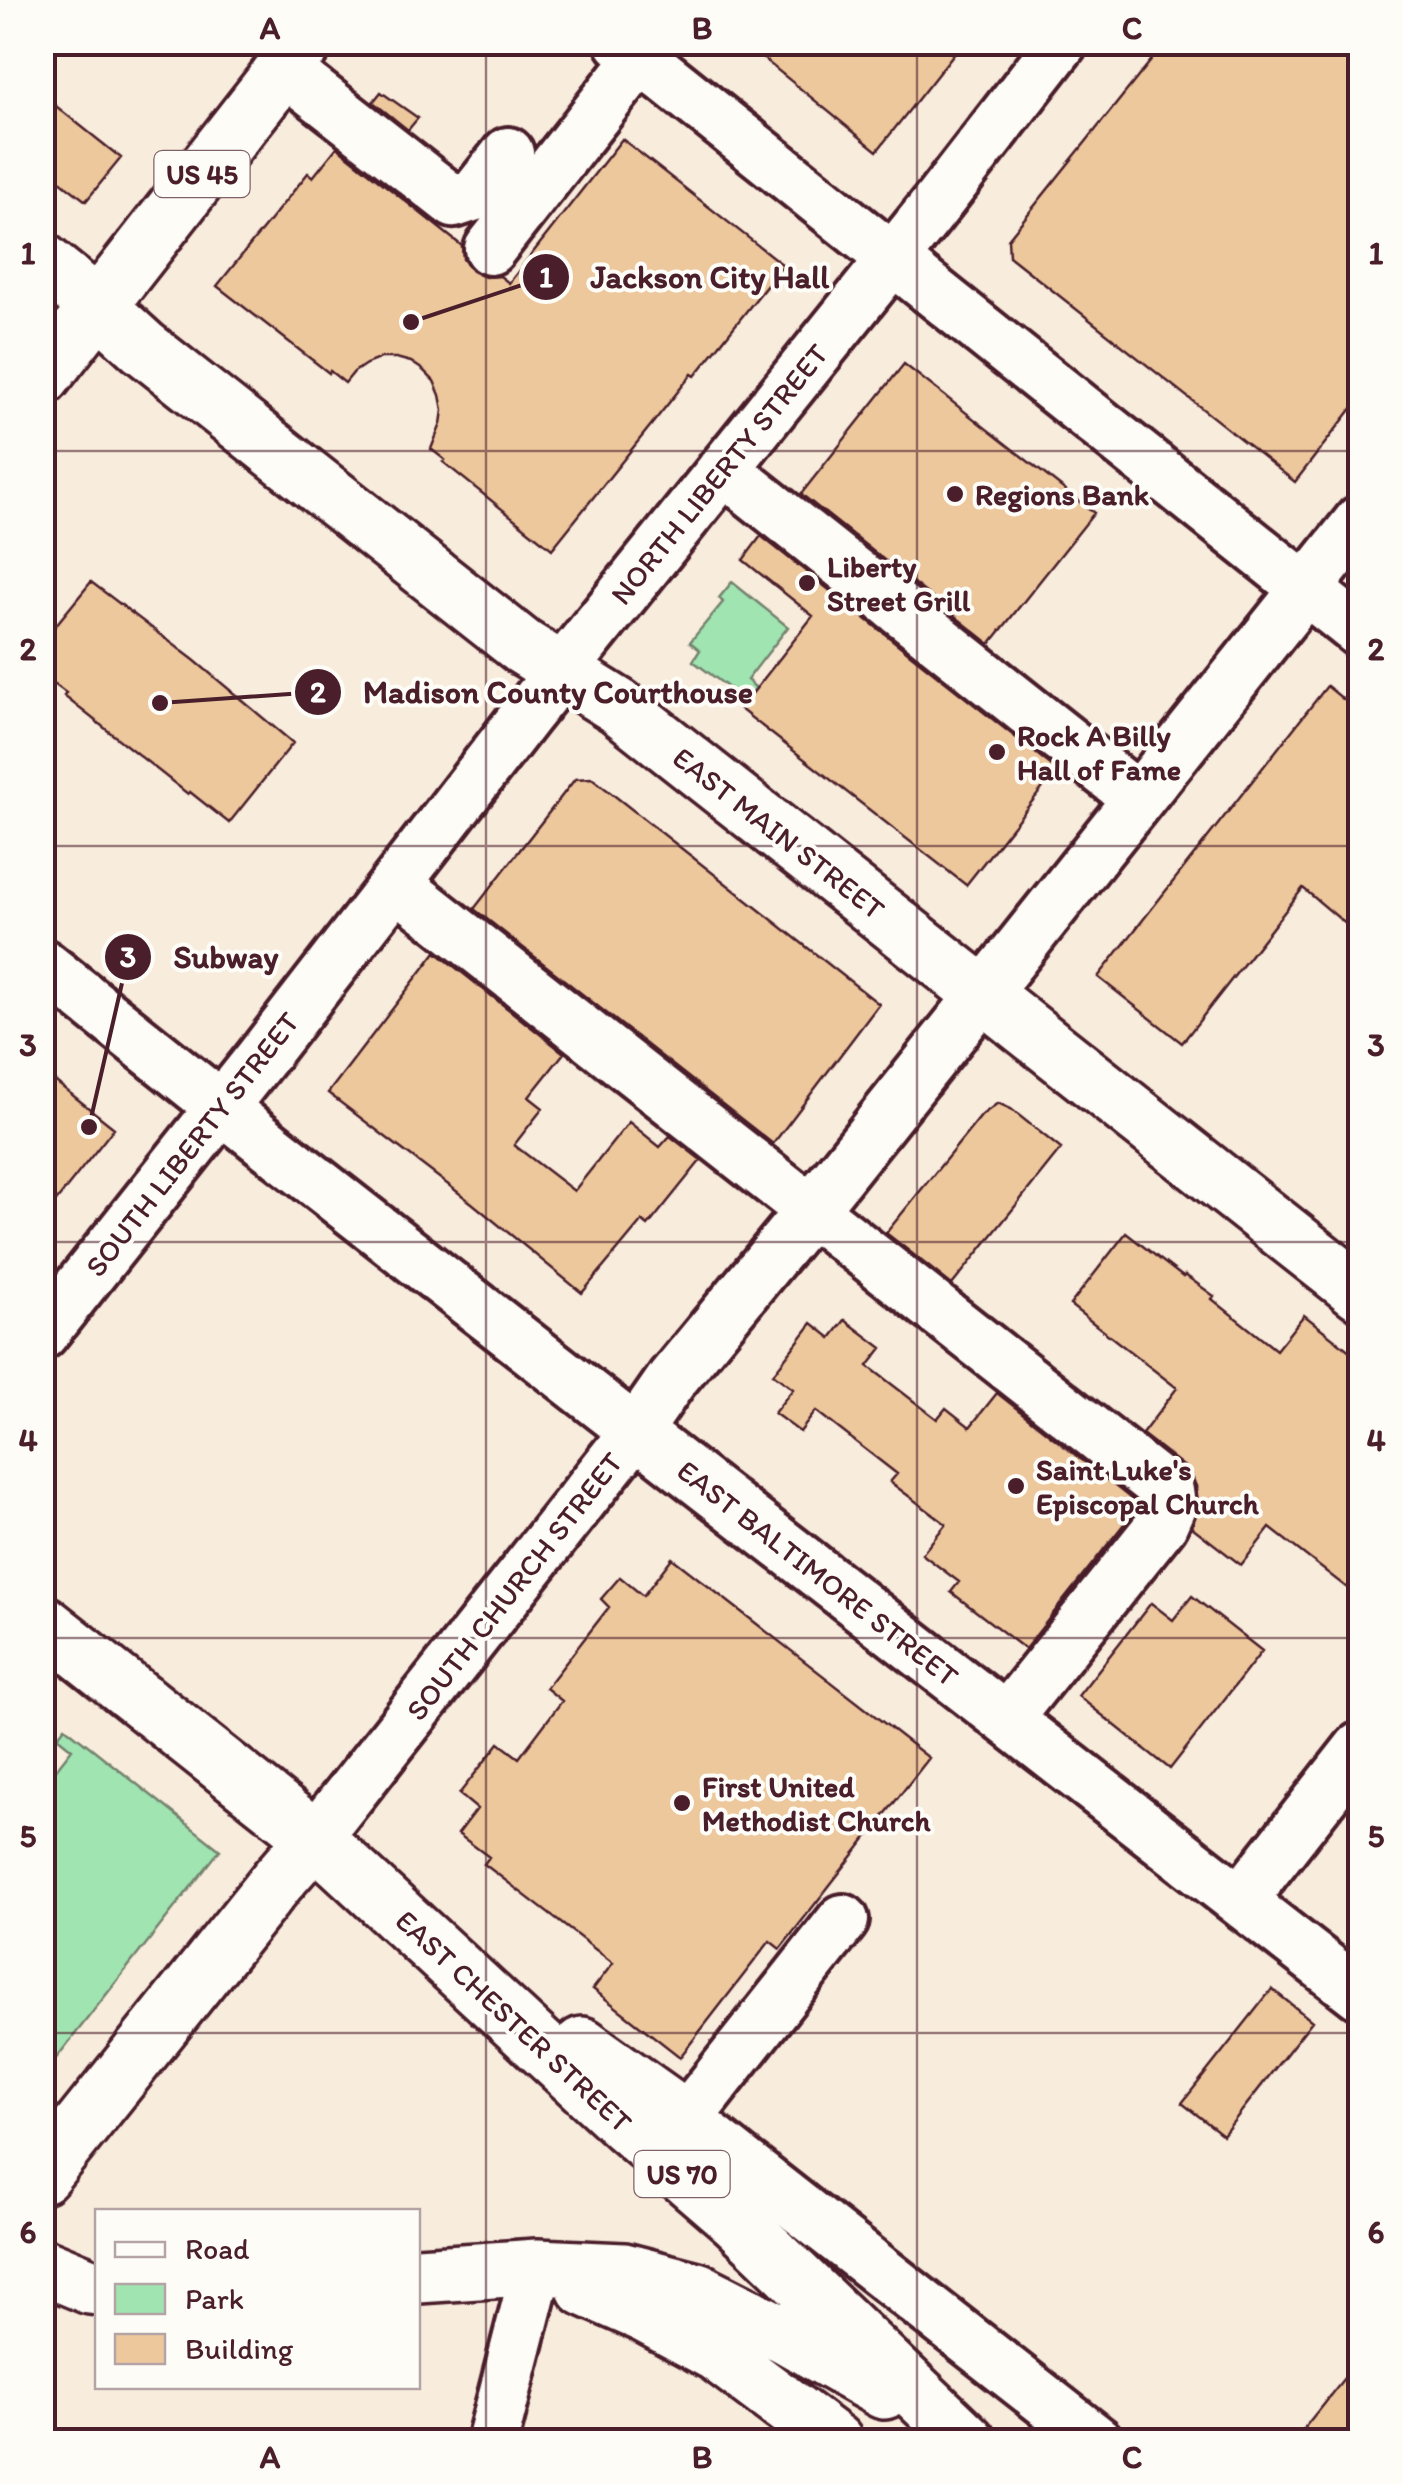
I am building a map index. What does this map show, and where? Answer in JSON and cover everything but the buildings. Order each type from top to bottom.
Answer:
[{"type":"main road","name":"US 45","points":[[42,378],[294,56]]},
{"type":"main road","name":"EAST MAIN STREET","points":[[42,261],[142,348],[524,647],[634,718],[981,994],[1356,1278]]},
{"type":"main road","name":"EAST CHESTER STREET","points":[[42,1622],[315,1838],[627,2126],[736,2220],[962,2437]]},
{"type":"main road","name":"SOUTH CHURCH STREET","points":[[42,2175],[315,1838]]},
{"type":"main road","points":[[404,1919],[686,2119]]},
{"type":"main road","points":[[42,2266],[95,2287]]},
{"type":"main road","points":[[536,2267],[642,2312],[716,2353],[835,2442]]},
{"type":"main road","name":"US 70","points":[[420,2275],[536,2267],[624,2272],[697,2290],[789,2336],[962,2437]]},
{"type":"street","name":"NORTH LIBERTY STREET","points":[[562,670],[1062,42]]},
{"type":"street","points":[[490,248],[649,53],[893,258],[1360,632]]},
{"type":"street","points":[[294,56],[454,202],[475,195],[508,153]]},
{"type":"street","points":[[724,469],[1138,798]]},
{"type":"street","name":"SOUTH CHURCH STREET","points":[[315,1838],[636,1432],[672,1379],[1360,521]]},
{"type":"street","name":"SOUTH LIBERTY STREET","points":[[42,1334],[562,670]]},
{"type":"street","points":[[396,884],[1168,1491],[1174,1533],[1020,1729]]},
{"type":"street","name":"EAST BALTIMORE STREET","points":[[42,964],[1360,1994]]},
{"type":"street","points":[[1241,1900],[1360,1748]]},
{"type":"street","points":[[843,1920],[686,2119],[1098,2442]]},
{"type":"street","points":[[492,2442],[536,2267]]},
{"type":"green space","points":[[732,582],[788,627],[747,680],[756,688],[746,701],[693,661],[700,650],[690,642],[723,602],[719,598]]},
{"type":"green space","points":[[65,1727],[220,1850],[43,2075],[43,1772],[54,1772],[72,1749],[57,1737]]},
{"type":"place","name":"Jackson City Hall","points":[[411,322]]},
{"type":"place","name":"Regions Bank","points":[[955,494]]},
{"type":"place","name":"Liberty Street Grill","points":[[807,583]]},
{"type":"place","name":"Madison County Courthouse","points":[[160,703]]},
{"type":"place","name":"Rock A Billy Hall of Fame","points":[[997,752]]},
{"type":"place","name":"Subway","points":[[89,1127]]},
{"type":"place","name":"Saint Luke's Episcopal Church","points":[[1016,1486]]},
{"type":"place","name":"First United Methodist Church","points":[[682,1803]]}]
